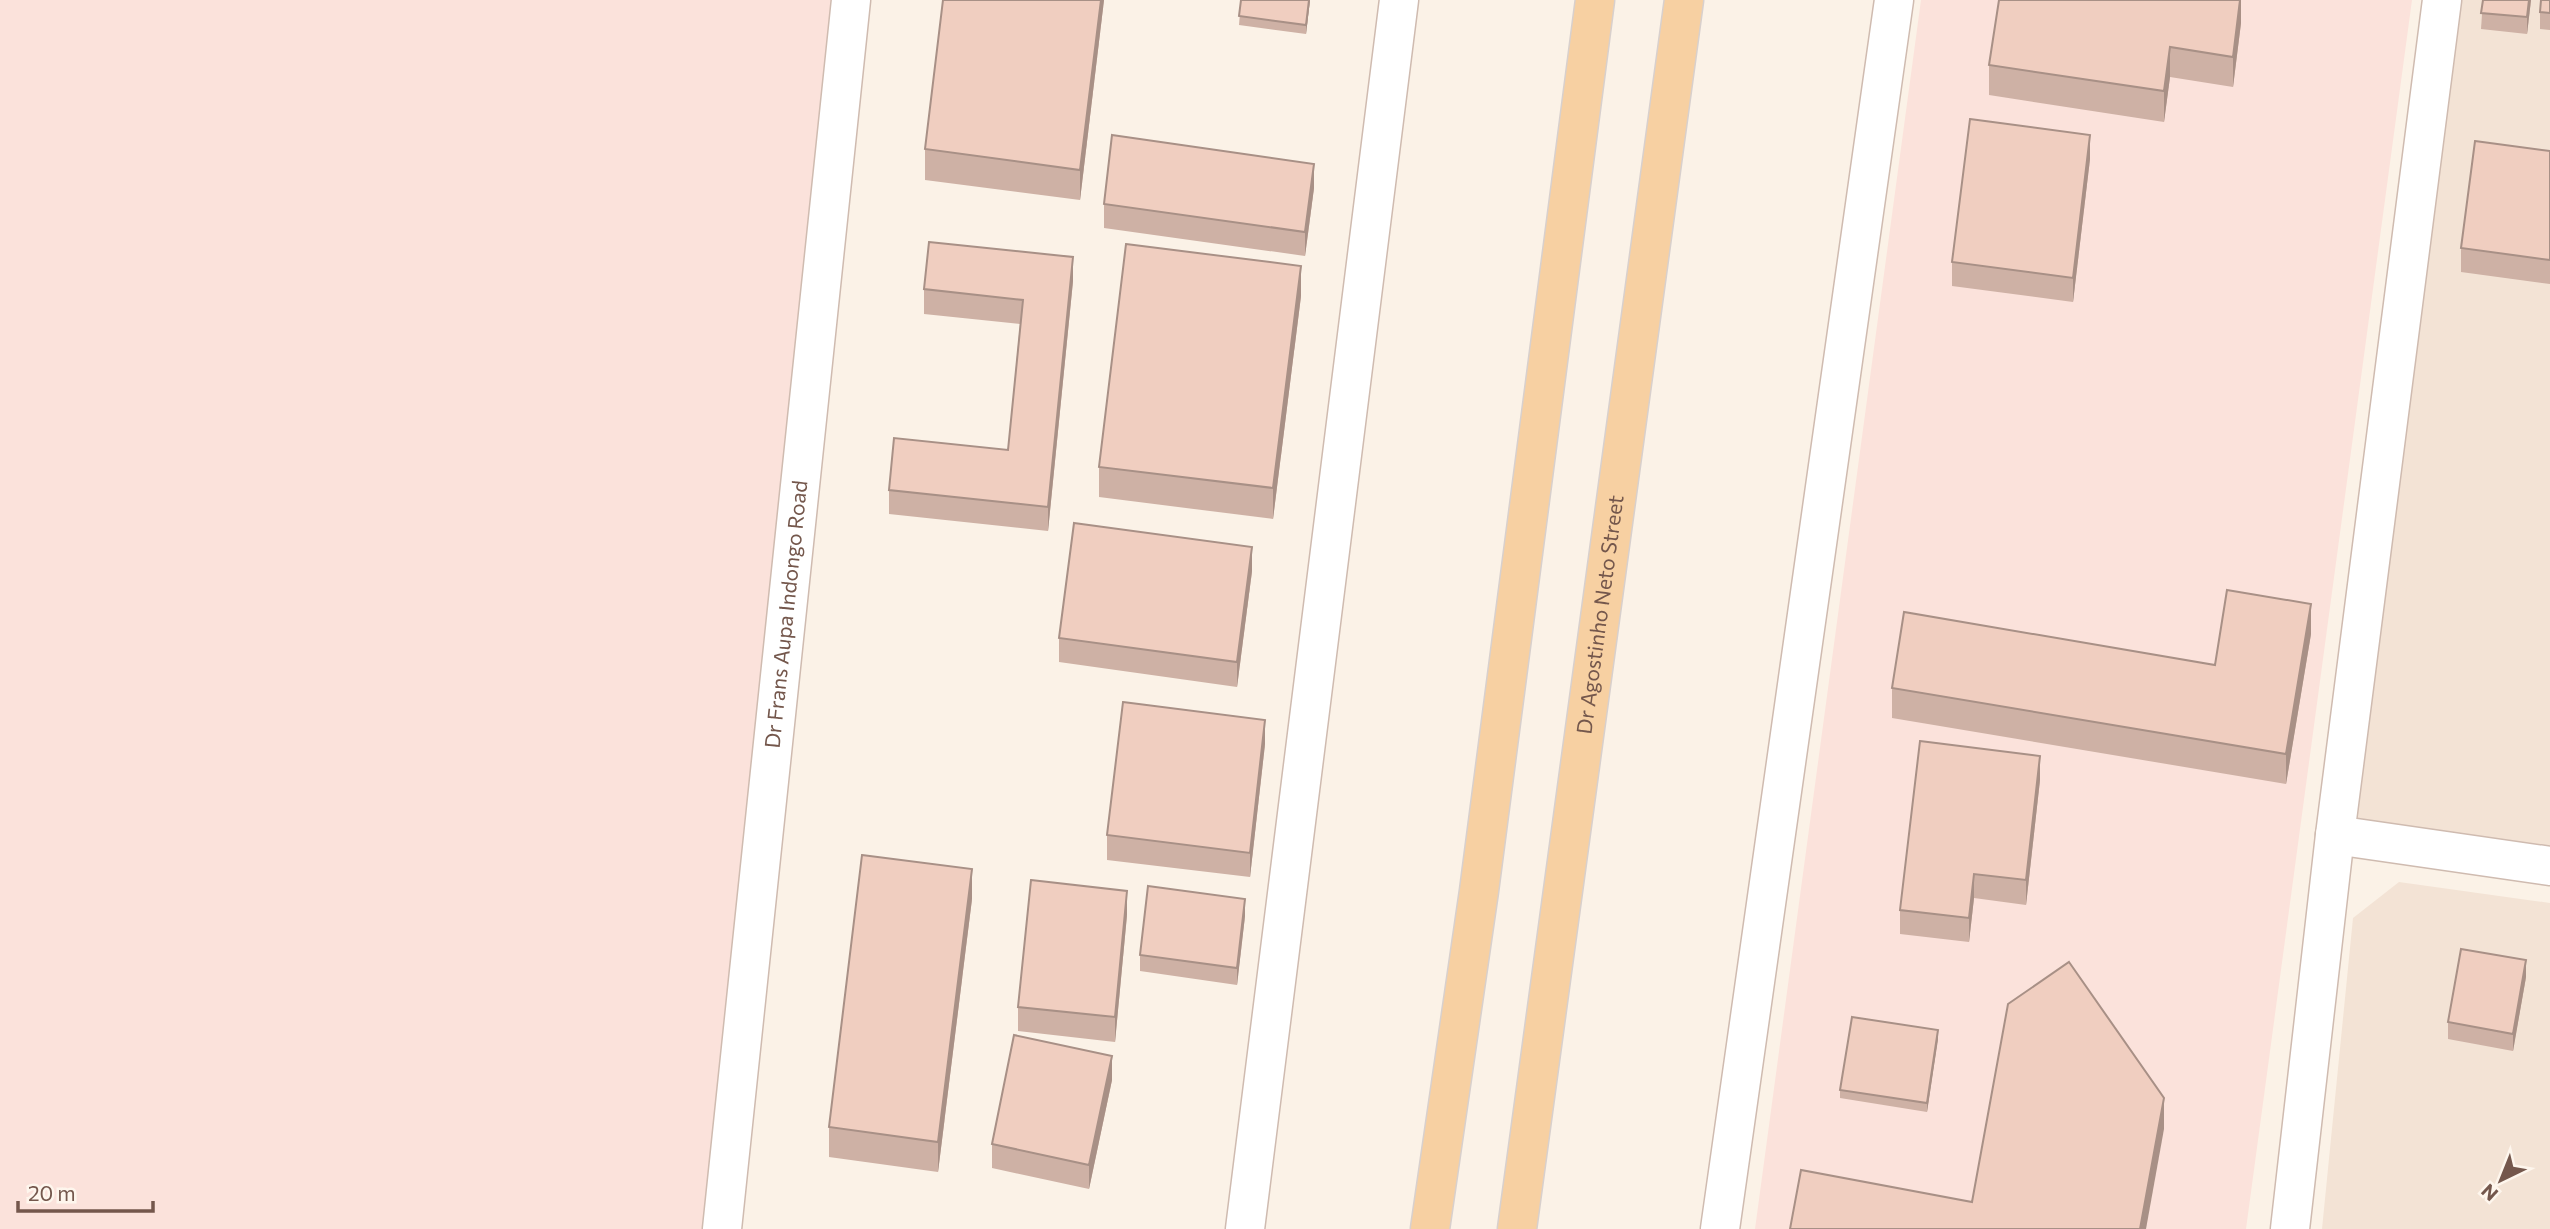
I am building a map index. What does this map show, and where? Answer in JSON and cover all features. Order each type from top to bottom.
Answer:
[{"type":"main road","points":[[1430,1229],[1481,878],[1595,0]]},
{"type":"main road","name":"Dr Agostinho Neto Street","points":[[1517,1229],[1684,0]]},
{"type":"street","name":"Dr Frans Aupa Indongo Road","points":[[722,1229],[851,0]]},
{"type":"street","points":[[1245,1229],[1399,0]]},
{"type":"street","points":[[1720,1229],[1894,0]]},
{"type":"street","points":[[2290,1229],[2336,835],[2442,0]]},
{"type":"street","points":[[2336,835],[2550,866]]},
{"type":"shaded area","points":[[0,0],[851,0],[722,1229],[0,1229]]},
{"type":"shaded area","points":[[1921,0],[2412,0],[2246,1229],[1755,1229]]},
{"type":"shaded area","points":[[2442,0],[2550,0],[2550,866],[2336,835]]},
{"type":"shaded area","points":[[2399,882],[2550,903],[2550,1229],[2322,1229],[2353,918]]},
{"type":"building","points":[[943,0],[1101,0],[1080,170],[925,149]]},
{"type":"building","points":[[1241,0],[1309,0],[1306,25],[1239,16]]},
{"type":"building","points":[[1999,0],[2240,0],[2233,57],[2170,47],[2164,91],[1989,65]]},
{"type":"building","points":[[2483,0],[2529,0],[2527,17],[2481,13]]},
{"type":"building","points":[[2541,0],[2550,0],[2550,13],[2540,12]]},
{"type":"building","points":[[1970,119],[2090,135],[2073,278],[1952,262]]},
{"type":"building","points":[[1112,135],[1314,164],[1305,232],[1104,204]]},
{"type":"building","points":[[2475,141],[2550,151],[2550,260],[2461,248]]},
{"type":"building","points":[[929,242],[1073,257],[1048,507],[889,490],[894,438],[1008,450],[1023,300],[924,289]]},
{"type":"building","points":[[1126,244],[1301,266],[1273,488],[1099,467]]},
{"type":"building","points":[[1074,523],[1252,547],[1237,662],[1059,638]]},
{"type":"building","points":[[2227,590],[2311,604],[2286,754],[1892,688],[1904,612],[2215,665]]},
{"type":"building","points":[[1123,702],[1265,720],[1250,853],[1107,835]]},
{"type":"building","points":[[1920,741],[2040,756],[2026,880],[1974,874],[1969,918],[1900,910]]},
{"type":"building","points":[[862,855],[972,869],[938,1142],[829,1127]]},
{"type":"building","points":[[1031,880],[1127,891],[1115,1017],[1018,1007]]},
{"type":"building","points":[[1148,886],[1245,899],[1237,968],[1140,955]]},
{"type":"building","points":[[2461,949],[2526,960],[2513,1034],[2448,1022]]},
{"type":"building","points":[[2069,962],[2164,1098],[2140,1229],[1790,1229],[1801,1170],[1972,1202],[2008,1004]]},
{"type":"building","points":[[1852,1017],[1938,1030],[1927,1103],[1840,1090]]},
{"type":"building","points":[[1014,1035],[1112,1056],[1089,1165],[992,1144]]}]
